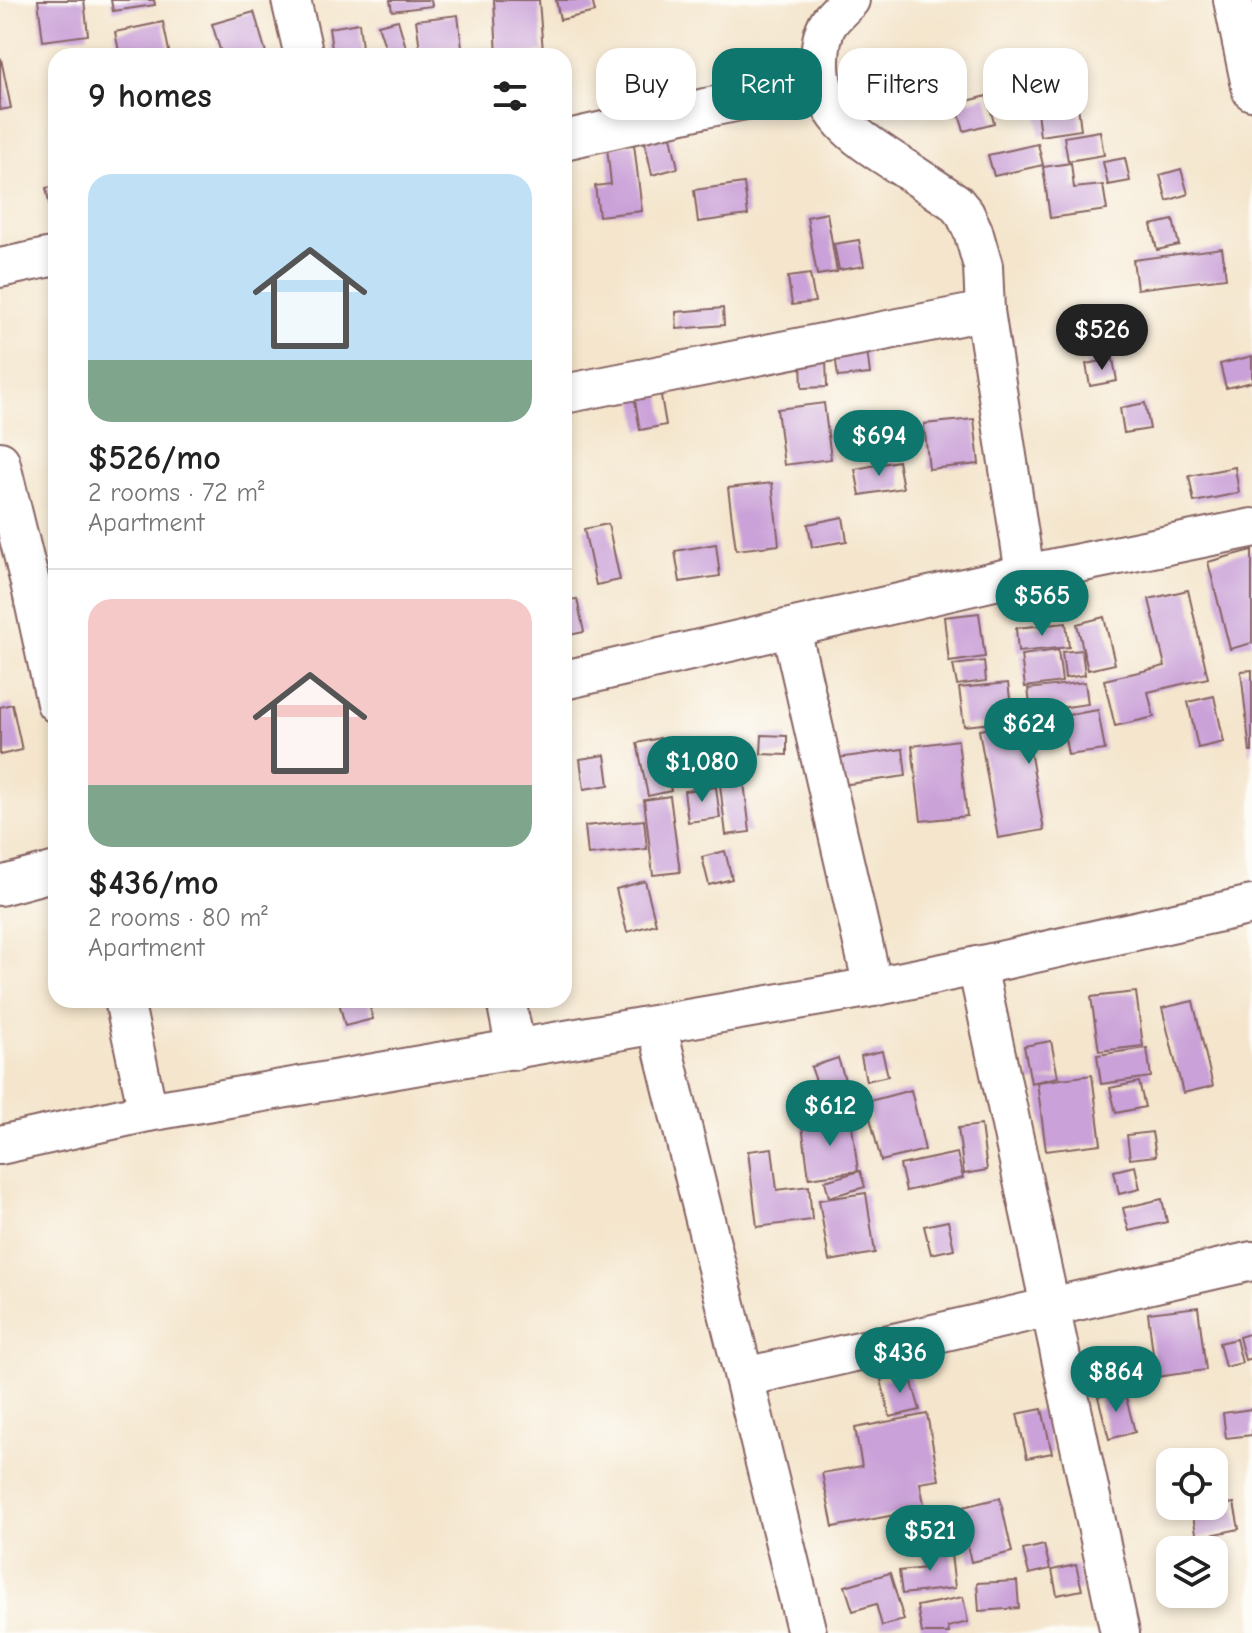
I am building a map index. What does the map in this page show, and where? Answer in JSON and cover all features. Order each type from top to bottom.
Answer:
[{"type":"street","points":[[291,0],[302,48]]},
{"type":"street","points":[[821,48],[828,23],[850,0]]},
{"type":"street","points":[[1233,0],[1252,91]]},
{"type":"street","points":[[822,85],[830,106],[843,125],[955,202],[973,231],[983,266],[985,311],[1025,574]]},
{"type":"street","points":[[572,138],[712,107]]},
{"type":"street","points":[[0,268],[48,258]]},
{"type":"street","points":[[572,392],[985,311]]},
{"type":"street","points":[[0,461],[15,591],[48,681]]},
{"type":"street","points":[[572,678],[1025,574],[1252,528]]},
{"type":"street","points":[[791,629],[873,987]]},
{"type":"street","points":[[0,886],[48,873]]},
{"type":"street","points":[[0,1145],[148,1112],[873,987],[1252,905]]},
{"type":"street","points":[[977,966],[1120,1633]]},
{"type":"street","points":[[126,1008],[148,1112]]},
{"type":"street","points":[[508,1008],[516,1050]]},
{"type":"street","points":[[657,1025],[807,1633]]},
{"type":"street","points":[[745,1377],[1252,1261]]},
{"type":"building","points":[[38,0],[84,0],[88,35],[43,41]]},
{"type":"building","points":[[111,0],[154,0],[155,5],[113,11]]},
{"type":"building","points":[[390,0],[431,0],[432,6],[392,11]]},
{"type":"building","points":[[494,0],[539,0],[543,48],[497,48]]},
{"type":"building","points":[[556,0],[592,0],[595,12],[560,20]]},
{"type":"building","points":[[254,12],[265,48],[220,48],[212,24]]},
{"type":"building","points":[[458,15],[462,48],[420,48],[416,20]]},
{"type":"building","points":[[398,20],[406,48],[385,48],[378,25]]},
{"type":"building","points":[[163,22],[168,48],[118,48],[115,32]]},
{"type":"building","points":[[359,23],[362,48],[332,48],[329,28]]},
{"type":"building","points":[[0,60],[11,108],[0,110]]},
{"type":"building","points":[[983,97],[983,120],[993,120],[994,123],[964,131],[961,120],[967,120],[967,101]]},
{"type":"building","points":[[1038,120],[1080,120],[1081,130],[1040,136]]},
{"type":"building","points":[[1100,131],[1104,155],[1068,161],[1064,137]]},
{"type":"building","points":[[670,132],[678,168],[652,175],[644,138]]},
{"type":"building","points":[[634,144],[642,211],[599,216],[595,186],[611,184],[607,147]]},
{"type":"building","points":[[1038,144],[1043,165],[994,176],[988,155]]},
{"type":"building","points":[[1125,158],[1130,181],[1108,185],[1103,162]]},
{"type":"building","points":[[1071,163],[1074,188],[1103,185],[1107,210],[1050,218],[1043,167]]},
{"type":"building","points":[[1181,169],[1188,194],[1167,201],[1160,175]]},
{"type":"building","points":[[744,183],[748,215],[698,222],[694,190]]},
{"type":"building","points":[[827,213],[837,272],[817,275],[807,217]]},
{"type":"building","points":[[1173,220],[1179,245],[1157,250],[1151,225]]},
{"type":"building","points":[[859,240],[864,266],[839,270],[834,244]]},
{"type":"building","points":[[1222,248],[1226,278],[1137,289],[1133,260]]},
{"type":"building","points":[[810,274],[815,302],[792,305],[788,277]]},
{"type":"building","points":[[723,308],[724,325],[677,329],[676,312]]},
{"type":"building","points":[[867,350],[870,374],[838,377],[835,354]]},
{"type":"building","points":[[1252,356],[1252,382],[1226,388],[1220,364]]},
{"type":"building","points":[[1113,359],[1117,381],[1090,386],[1086,364]]},
{"type":"building","points":[[826,360],[827,387],[802,388],[801,361]]},
{"type":"building","points":[[660,390],[666,425],[640,430],[634,395]]},
{"type":"building","points":[[824,403],[831,459],[784,465],[777,409]]},
{"type":"building","points":[[1145,403],[1150,429],[1124,433],[1120,408]]},
{"type":"building","points":[[974,419],[979,464],[929,469],[924,424]]},
{"type":"building","points":[[868,421],[876,448],[852,456],[844,428]]},
{"type":"building","points":[[898,461],[903,488],[860,495],[855,469]]},
{"type":"building","points":[[1235,467],[1239,493],[1194,502],[1189,476]]},
{"type":"building","points":[[772,483],[779,545],[736,550],[728,488]]},
{"type":"building","points":[[843,517],[847,541],[812,547],[808,524]]},
{"type":"building","points":[[608,524],[620,580],[596,585],[584,529]]},
{"type":"building","points":[[716,544],[720,576],[680,582],[675,551]]},
{"type":"building","points":[[1252,550],[1252,643],[1230,649],[1208,562]]},
{"type":"building","points":[[1188,590],[1208,678],[1148,692],[1154,717],[1115,726],[1104,680],[1165,666],[1149,599]]},
{"type":"building","points":[[577,599],[584,632],[572,634],[572,600]]},
{"type":"building","points":[[979,613],[985,657],[949,662],[944,617]]},
{"type":"building","points":[[1104,617],[1115,664],[1088,670],[1077,624]]},
{"type":"building","points":[[1066,623],[1069,647],[1018,652],[1016,628]]},
{"type":"building","points":[[1058,650],[1062,682],[1025,687],[1021,655]]},
{"type":"building","points":[[1082,650],[1085,675],[1065,678],[1062,652]]},
{"type":"building","points":[[984,661],[986,681],[957,685],[953,665]]},
{"type":"building","points":[[1252,670],[1252,752],[1250,752],[1241,671]]},
{"type":"building","points":[[1085,682],[1088,704],[1031,712],[1028,689]]},
{"type":"building","points":[[1008,683],[1013,721],[964,726],[959,688]]},
{"type":"building","points":[[1214,696],[1224,742],[1198,748],[1188,702]]},
{"type":"building","points":[[12,704],[22,750],[0,755],[0,707]]},
{"type":"building","points":[[1098,710],[1105,750],[1068,755],[1064,733],[1028,739],[1044,830],[998,838],[979,730]]},
{"type":"building","points":[[762,735],[787,736],[787,755],[761,754]]},
{"type":"building","points":[[660,738],[671,791],[648,796],[637,743]]},
{"type":"building","points":[[958,740],[967,816],[921,821],[912,746]]},
{"type":"building","points":[[903,749],[906,776],[841,785],[837,758]]},
{"type":"building","points":[[605,755],[609,785],[584,789],[580,759]]},
{"type":"building","points":[[744,782],[750,832],[726,835],[720,785]]},
{"type":"building","points":[[716,787],[720,818],[688,822],[684,791]]},
{"type":"building","points":[[670,796],[680,872],[653,875],[644,800]]},
{"type":"building","points":[[644,820],[647,849],[588,855],[585,826]]},
{"type":"building","points":[[725,851],[732,879],[709,885],[702,857]]},
{"type":"building","points":[[645,881],[656,924],[627,932],[616,889]]},
{"type":"building","points":[[1136,992],[1143,1046],[1099,1051],[1091,997]]},
{"type":"building","points":[[1193,1001],[1213,1086],[1183,1093],[1162,1008]]},
{"type":"building","points":[[340,1008],[370,1008],[373,1019],[345,1026]]},
{"type":"building","points":[[1051,1041],[1058,1077],[1031,1083],[1024,1046]]},
{"type":"building","points":[[1147,1048],[1151,1077],[1101,1084],[1097,1055]]},
{"type":"building","points":[[882,1051],[888,1076],[866,1081],[861,1056]]},
{"type":"building","points":[[838,1058],[847,1086],[821,1095],[811,1067]]},
{"type":"building","points":[[1092,1075],[1101,1144],[1046,1151],[1037,1082]]},
{"type":"building","points":[[1139,1082],[1145,1107],[1116,1113],[1110,1088]]},
{"type":"building","points":[[911,1090],[925,1150],[881,1161],[866,1102]]},
{"type":"building","points":[[851,1118],[858,1171],[809,1178],[802,1125]]},
{"type":"building","points":[[981,1125],[987,1170],[964,1174],[958,1128]]},
{"type":"building","points":[[1152,1132],[1156,1156],[1130,1159],[1127,1135]]},
{"type":"building","points":[[772,1148],[777,1190],[809,1186],[812,1220],[757,1227],[748,1151]]},
{"type":"building","points":[[957,1153],[963,1178],[906,1191],[900,1165]]},
{"type":"building","points":[[1135,1166],[1140,1189],[1119,1194],[1114,1171]]},
{"type":"building","points":[[860,1171],[865,1187],[829,1197],[825,1181]]},
{"type":"building","points":[[866,1193],[875,1253],[829,1261],[819,1200]]},
{"type":"building","points":[[1162,1199],[1167,1222],[1129,1231],[1123,1208]]},
{"type":"building","points":[[948,1221],[954,1249],[931,1254],[924,1226]]},
{"type":"building","points":[[1198,1307],[1206,1370],[1156,1377],[1148,1313]]},
{"type":"building","points":[[1252,1333],[1252,1358],[1245,1360],[1239,1337]]},
{"type":"building","points":[[1236,1339],[1242,1363],[1225,1367],[1219,1343]]},
{"type":"building","points":[[909,1372],[920,1410],[890,1417],[881,1380]]},
{"type":"building","points":[[1124,1390],[1135,1432],[1109,1439],[1098,1397]]},
{"type":"building","points":[[1042,1409],[1052,1453],[1027,1458],[1017,1414]]},
{"type":"building","points":[[1252,1409],[1252,1435],[1226,1438],[1223,1413]]},
{"type":"building","points":[[927,1414],[939,1480],[920,1483],[925,1509],[833,1527],[822,1473],[862,1466],[855,1428]]},
{"type":"building","points":[[1000,1498],[1012,1552],[971,1562],[959,1508]]},
{"type":"building","points":[[1234,1503],[1239,1529],[1197,1536],[1194,1520],[1228,1520],[1228,1504]]},
{"type":"building","points":[[954,1520],[959,1540],[902,1553],[897,1533]]},
{"type":"building","points":[[1044,1545],[1050,1569],[1029,1574],[1023,1550]]},
{"type":"building","points":[[950,1546],[955,1588],[902,1594],[899,1571],[926,1568],[923,1549]]},
{"type":"building","points":[[1076,1565],[1082,1590],[1057,1595],[1052,1570]]},
{"type":"building","points":[[890,1573],[904,1620],[882,1626],[876,1604],[853,1611],[845,1586]]},
{"type":"building","points":[[1017,1581],[1019,1608],[979,1611],[977,1583]]},
{"type":"building","points":[[963,1597],[968,1622],[948,1627],[949,1633],[922,1633],[917,1606]]}]
